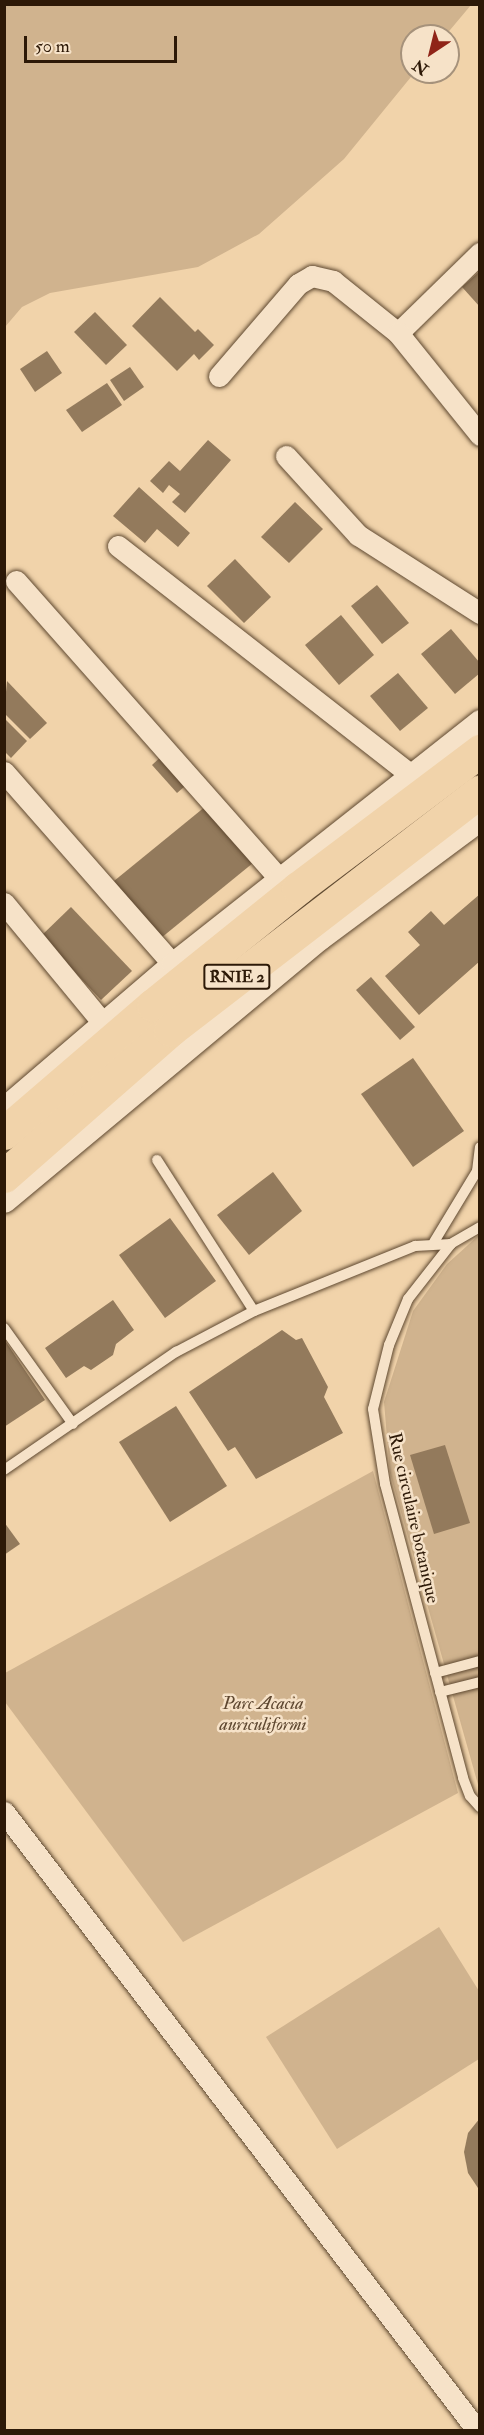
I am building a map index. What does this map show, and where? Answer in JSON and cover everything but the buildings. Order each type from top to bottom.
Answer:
[{"type":"highway","name":"RNIE 2","points":[[4,1133],[244,932],[477,758]]},
{"type":"highway","name":"RNIE 2","points":[[4,1176],[170,1030],[480,790]]},
{"type":"street","points":[[398,333],[480,253]]},
{"type":"street","points":[[219,376],[298,284],[312,276],[333,281],[398,333],[480,435]]},
{"type":"street","points":[[286,456],[358,535],[480,613]]},
{"type":"street","points":[[118,546],[411,775]]},
{"type":"street","points":[[16,581],[278,877]]},
{"type":"street","points":[[4,1107],[172,963],[278,877],[480,720]]},
{"type":"street","points":[[4,772],[172,963]]},
{"type":"street","points":[[4,1200],[320,937],[480,818]]},
{"type":"street","points":[[4,903],[102,1022]]},
{"type":"street","points":[[4,1812],[477,2430]]},
{"type":"lane","points":[[434,1242],[477,1172],[480,1148]]},
{"type":"lane","points":[[158,1160],[254,1311]]},
{"type":"lane","name":"Rue circulaire botanique","points":[[480,1227],[451,1244],[408,1299],[389,1345],[374,1409],[384,1484],[463,1778],[470,1796],[480,1806]]},
{"type":"lane","points":[[4,1470],[176,1352],[254,1311],[415,1246],[434,1242],[451,1244]]},
{"type":"lane","points":[[4,1328],[73,1424]]},
{"type":"lane","points":[[435,1673],[480,1661]]},
{"type":"lane","points":[[440,1692],[480,1682]]},
{"type":"green space","points":[[5,4],[471,4],[455,24],[400,24],[400,84],[405,84],[344,159],[259,234],[198,267],[50,293],[22,307],[5,327]]},
{"type":"green space","points":[[479,1235],[479,1788],[390,1473],[384,1402],[413,1311],[447,1264]]},
{"type":"green space","name":"Parc Acacia auriculiformi","points":[[373,1471],[458,1793],[183,1942],[5,1702],[5,1673]]},
{"type":"green space","points":[[439,1927],[479,1991],[479,2059],[337,2149],[266,2037]]}]
